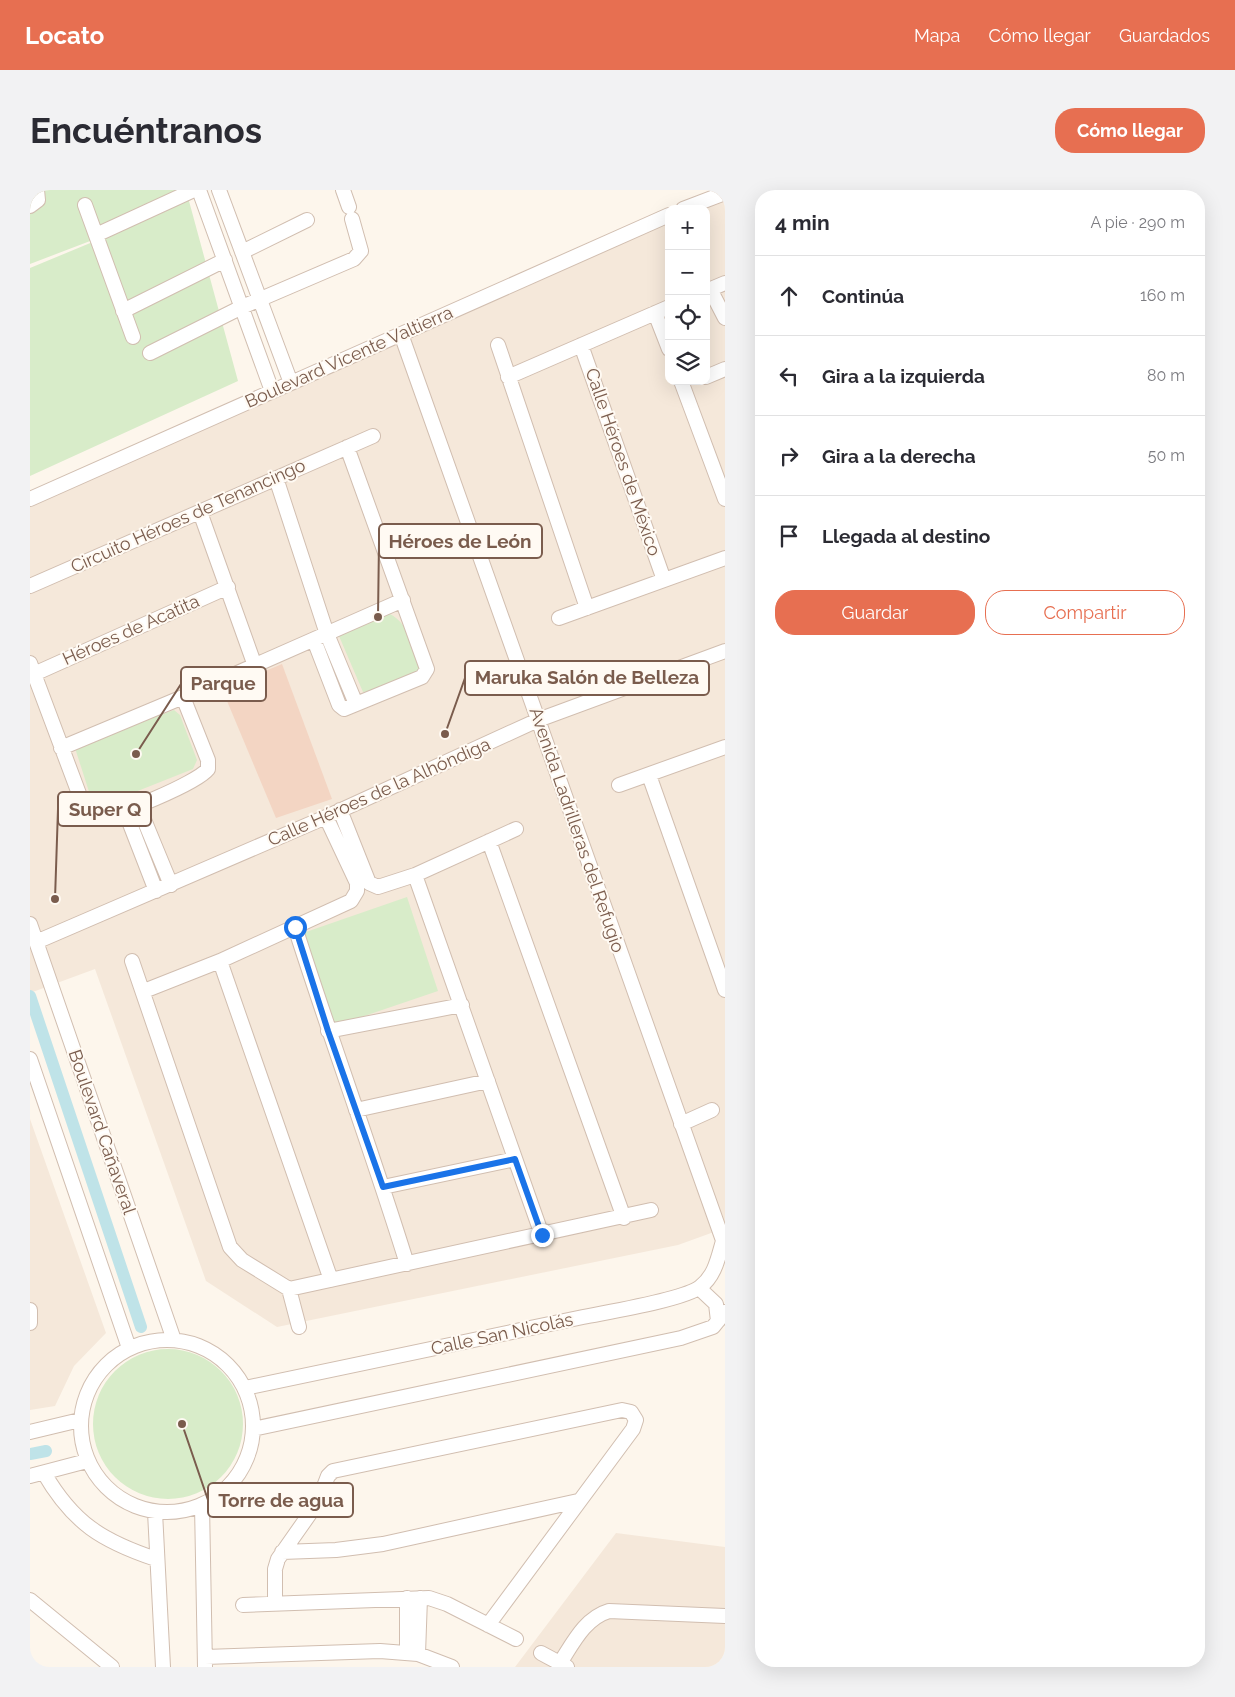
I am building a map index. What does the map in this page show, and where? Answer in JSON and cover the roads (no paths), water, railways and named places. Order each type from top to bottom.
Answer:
[{"type":"street","points":[[30,206],[38,200],[37,190]]},
{"type":"street","points":[[96,235],[194,190]]},
{"type":"street","points":[[199,190],[272,391]]},
{"type":"street","points":[[219,190],[291,383]]},
{"type":"street","points":[[150,353],[242,307],[358,256],[361,251],[343,190]]},
{"type":"street","points":[[694,205],[725,193]]},
{"type":"street","points":[[85,205],[133,337]]},
{"type":"street","name":"Boulevard Vicente Valtierra","points":[[30,499],[665,217]]},
{"type":"street","points":[[242,252],[307,220]]},
{"type":"street","points":[[123,311],[225,260]]},
{"type":"street","points":[[710,289],[725,283]]},
{"type":"street","points":[[710,293],[725,318]]},
{"type":"street","points":[[508,376],[665,309]]},
{"type":"street","points":[[655,313],[666,340]]},
{"type":"street","name":"Avenida Ladrilleras del Refugio","points":[[402,334],[724,1244]]},
{"type":"street","points":[[498,345],[587,608]]},
{"type":"street","name":"Calle Héroes de México","points":[[581,345],[664,580]]},
{"type":"street","points":[[710,376],[725,369]]},
{"type":"street","points":[[682,385],[725,499]]},
{"type":"street","name":"Circuito Héroes de Tenancingo","points":[[30,586],[373,436]]},
{"type":"street","points":[[314,640],[340,707],[344,708],[356,704],[422,676],[427,672],[426,662],[347,447]]},
{"type":"street","points":[[276,478],[327,634],[356,704]]},
{"type":"street","points":[[200,512],[255,666]]},
{"type":"street","points":[[560,618],[725,558]]},
{"type":"street","name":"Héroes de Acatita","points":[[32,669],[228,586]]},
{"type":"street","points":[[61,748],[255,666],[403,600]]},
{"type":"street","name":"Calle Héroes de la Alhóndiga","points":[[36,942],[326,817],[538,720],[725,651]]},
{"type":"street","points":[[32,669],[84,807],[96,818],[132,808],[198,778],[208,769],[208,760],[183,697]]},
{"type":"street","points":[[619,785],[725,749]]},
{"type":"street","points":[[649,775],[725,990]]},
{"type":"street","points":[[132,808],[171,885]]},
{"type":"street","points":[[132,808],[156,891]]},
{"type":"street","points":[[340,810],[372,885],[378,887],[415,875],[516,829]]},
{"type":"street","points":[[144,991],[220,961],[351,901],[357,891],[357,883],[326,817]]},
{"type":"street","points":[[489,841],[624,1218]]},
{"type":"street","points":[[415,875],[542,1235]]},
{"type":"street","name":"Boulevard Cañaveral","points":[[30,924],[174,1340]]},
{"type":"street","points":[[295,927],[328,1031],[383,1187],[407,1264]]},
{"type":"street","points":[[132,961],[144,991],[230,1247],[242,1260],[289,1289],[300,1327]]},
{"type":"street","points":[[220,961],[331,1280]]},
{"type":"street","points":[[328,1031],[462,1005]]},
{"type":"street","points":[[30,1059],[129,1348]]},
{"type":"street","points":[[356,1110],[488,1081]]},
{"type":"street","points":[[680,1124],[712,1110]]},
{"type":"street","points":[[383,1187],[515,1159]]},
{"type":"street","points":[[289,1289],[624,1218],[651,1210]]},
{"type":"street","points":[[253,1429],[681,1338],[706,1331],[722,1317],[716,1304],[700,1288],[715,1268],[724,1244]]},
{"type":"street","name":"Calle San Nicolás","points":[[245,1388],[615,1310],[688,1293],[700,1288]]},
{"type":"street","points":[[30,1310],[30,1323]]},
{"type":"street","points":[[174,1340],[191,1343],[215,1355],[235,1372],[245,1388],[252,1410],[253,1429],[249,1453],[238,1474],[222,1492],[202,1505],[175,1512],[156,1512],[134,1506],[114,1495],[99,1480],[87,1460],[81,1441],[80,1420],[85,1398],[95,1378],[110,1361],[129,1348],[143,1343],[174,1340]]},
{"type":"street","points":[[275,1603],[276,1564],[282,1552],[318,1502],[328,1476],[333,1471],[622,1410],[631,1412],[636,1420],[633,1429],[488,1625]]},
{"type":"street","points":[[30,1432],[80,1420]]},
{"type":"street","points":[[87,1460],[37,1475],[84,1526],[117,1545],[156,1559]]},
{"type":"street","points":[[282,1552],[336,1550],[383,1544],[578,1502]]},
{"type":"street","points":[[202,1505],[205,1662],[349,1651],[412,1654],[452,1667]]},
{"type":"street","points":[[156,1512],[156,1559],[163,1667]]},
{"type":"street","points":[[412,1654],[413,1598]]},
{"type":"street","points":[[243,1605],[413,1598],[442,1602],[516,1640]]},
{"type":"street","points":[[30,1600],[112,1667]]},
{"type":"street","points":[[540,1653],[564,1665],[584,1628],[601,1613],[620,1611],[725,1616]]},
{"type":"waterway","points":[[30,996],[141,1327]]},
{"type":"waterway","points":[[30,1454],[46,1451]]},
{"type":"place","name":"Héroes de León","points":[[378,617]]},
{"type":"place","name":"Maruka Salón de Belleza","points":[[445,734]]},
{"type":"place","name":"Parque","points":[[136,754]]},
{"type":"place","name":"Super Q","points":[[55,899]]},
{"type":"place","name":"Torre de agua","points":[[182,1424]]}]
